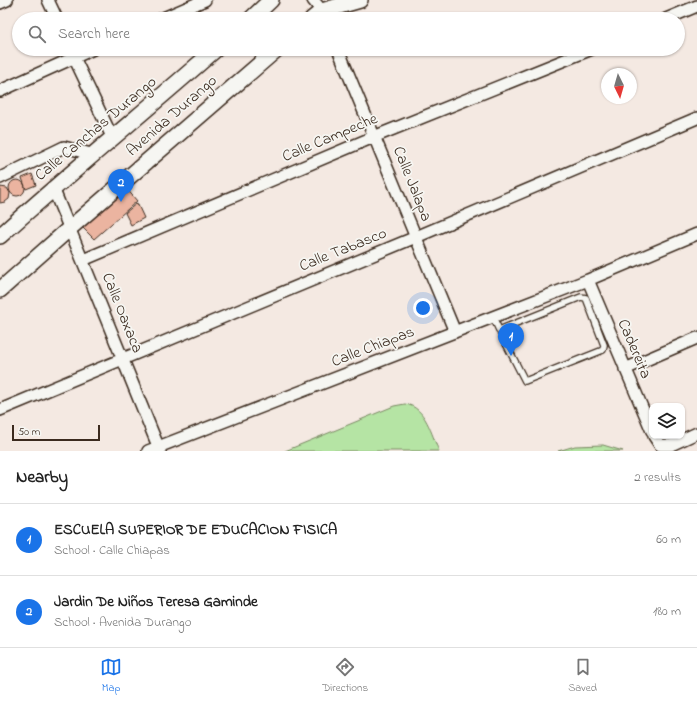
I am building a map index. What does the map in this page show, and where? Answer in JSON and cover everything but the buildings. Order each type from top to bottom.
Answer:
[{"type":"main road","points":[[258,12],[271,0]]},
{"type":"main road","points":[[318,12],[360,0]]},
{"type":"main road","name":"Calle Canchas Durango","points":[[0,236],[53,188],[95,155],[208,56]]},
{"type":"main road","name":"Avenida Durango","points":[[0,290],[269,56]]},
{"type":"street","points":[[0,3],[7,0]]},
{"type":"street","points":[[48,0],[54,12]]},
{"type":"street","points":[[177,12],[205,0]]},
{"type":"street","points":[[683,12],[697,6]]},
{"type":"street","points":[[0,91],[66,56]]},
{"type":"street","points":[[73,56],[113,139]]},
{"type":"street","name":"Calle Jalapa","points":[[341,56],[376,136],[455,332]]},
{"type":"street","name":"Calle Campeche","points":[[83,260],[376,136],[575,56]]},
{"type":"street","name":"Calle Tabasco","points":[[0,410],[697,118]]},
{"type":"street","points":[[0,178],[64,147],[95,155]]},
{"type":"street","name":"Calle Oaxaca","points":[[53,188],[122,358],[156,450]]},
{"type":"street","name":"Calle Chiapas","points":[[156,450],[588,280],[697,234]]},
{"type":"street","name":"Cadereita","points":[[588,280],[649,424]]},
{"type":"street","points":[[625,370],[697,338]]},
{"type":"street","points":[[685,439],[697,433]]},
{"type":"street","points":[[656,439],[660,445],[671,445],[684,439]]},
{"type":"lane","points":[[493,317],[499,330],[525,381],[603,350],[605,347],[586,298],[584,297],[499,330]]},
{"type":"green space","points":[[405,404],[418,410],[423,416],[439,451],[285,451],[394,406]]},
{"type":"green space","points":[[603,445],[623,451],[558,451],[575,446]]},
{"type":"place","name":"Jardin De Niños Teresa Gaminde","points":[[121,202]]},
{"type":"place","name":"ESCUELA SUPERIOR DE EDUCACION FISICA","points":[[511,356]]}]
